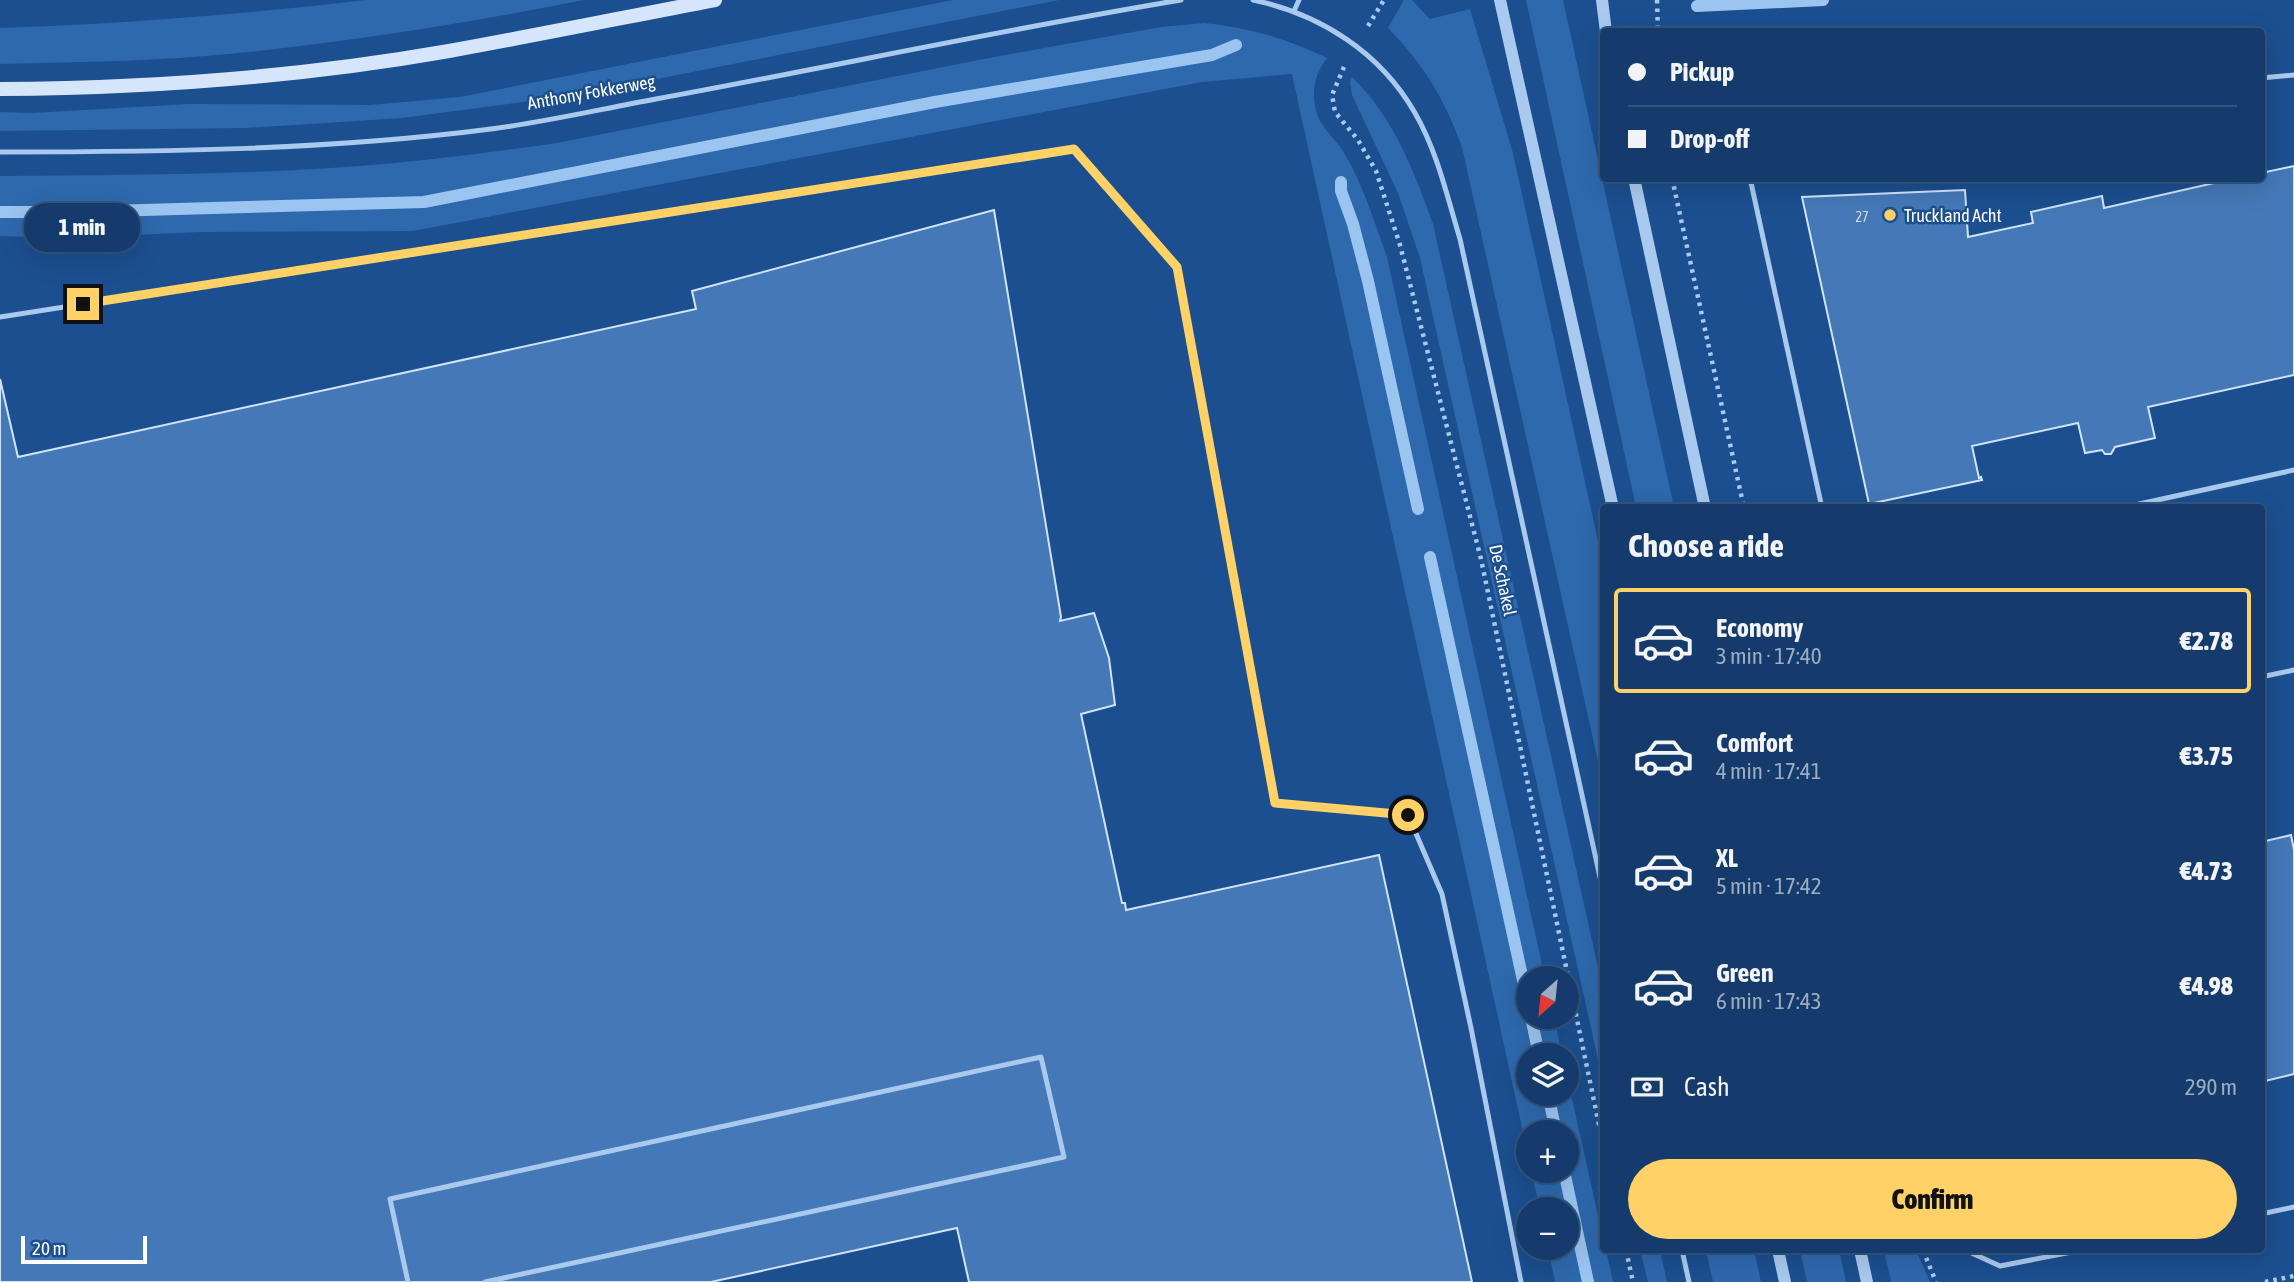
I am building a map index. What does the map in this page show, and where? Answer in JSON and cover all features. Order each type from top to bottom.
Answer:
[{"type":"main road","points":[[0,89],[148,84],[262,76],[447,51],[715,0]]},
{"type":"street","points":[[1500,0],[1612,504]]},
{"type":"street","points":[[1602,0],[1606,28]]},
{"type":"street","points":[[1635,182],[1703,504]]},
{"type":"street","points":[[1779,1253],[1785,1282]]},
{"type":"street","points":[[1861,1253],[1867,1282]]},
{"type":"lane","name":"Anthony Fokkerweg","points":[[0,152],[251,149],[343,144],[493,129],[1071,18],[1181,0]]},
{"type":"lane","points":[[1253,0],[1294,11],[1327,26],[1356,45]]},
{"type":"lane","points":[[1294,11],[1299,0]]},
{"type":"lane","name":"De Schakel","points":[[1356,45],[1398,87],[1416,113],[1439,167],[1460,239],[1600,877]]},
{"type":"lane","points":[[2265,78],[2294,75]]},
{"type":"lane","points":[[0,317],[1074,149],[1177,267],[1275,803],[1408,815],[1441,894],[1471,1028],[1521,1282]]},
{"type":"lane","points":[[1751,182],[1821,504]]},
{"type":"lane","points":[[2139,504],[2294,470]]},
{"type":"lane","points":[[2265,676],[2294,670]]},
{"type":"lane","points":[[408,1282],[390,1199],[1041,1057],[1064,1157],[485,1282]]},
{"type":"lane","points":[[2265,1213],[2294,1207]]},
{"type":"lane","points":[[1683,1253],[1689,1282]]},
{"type":"lane","points":[[1972,1253],[2000,1266],[2066,1253]]},
{"type":"path","name":"De Schakel","points":[[1384,0],[1340,75],[1332,95],[1335,111],[1358,139],[1376,171],[1404,258],[1481,559],[1600,1130]]},
{"type":"path","points":[[1657,0],[1658,28]]},
{"type":"path","points":[[1673,182],[1743,504]]},
{"type":"path","points":[[1627,1253],[1633,1282]]},
{"type":"path","points":[[1924,1253],[1936,1282]]},
{"type":"path","points":[[2265,1282],[2294,1276]]},
{"type":"shaded area","points":[[366,0],[584,0],[417,30],[249,52],[156,59],[0,64],[0,28],[183,18]]},
{"type":"shaded area","points":[[953,0],[1059,0],[575,95],[402,118],[245,128],[0,131],[0,112],[32,113],[189,104],[370,105],[460,97]]},
{"type":"shaded area","points":[[1404,0],[1412,0],[1430,19],[1470,9],[1513,153],[1600,550],[1600,770],[1462,147],[1432,83],[1388,28]]},
{"type":"shaded area","points":[[1526,0],[1563,0],[1600,169],[1600,182],[1603,182],[1673,504],[1635,504]]},
{"type":"shaded area","points":[[1204,23],[1267,35],[1327,58],[1315,83],[1316,110],[1320,121],[1343,151],[1356,176],[1387,257],[1542,966],[1516,966],[1516,1029],[1557,1029],[1559,1043],[1516,1043],[1516,1100],[1292,74],[1202,82],[413,231],[200,232],[67,238],[0,236],[0,176],[303,170],[478,154],[557,143],[1161,27]]},
{"type":"shaded area","points":[[1352,77],[1367,92],[1391,127],[1419,185],[1433,224],[1600,976],[1600,1068],[1420,258],[1398,193],[1352,95]]},
{"type":"shaded area","points":[[1517,1106],[1574,1106],[1577,1120],[1520,1120]]},
{"type":"shaded area","points":[[1579,1130],[1600,1225],[1600,1253],[1607,1253],[1613,1282],[1555,1282],[1550,1260],[1579,1260],[1579,1197],[1537,1197],[1534,1183],[1579,1183]]},
{"type":"shaded area","points":[[1641,1253],[1661,1253],[1667,1282],[1648,1282]]},
{"type":"shaded area","points":[[1707,1253],[1755,1253],[1761,1282],[1713,1282]]},
{"type":"shaded area","points":[[1801,1253],[1840,1253],[1846,1282],[1807,1282]]},
{"type":"shaded area","points":[[1885,1253],[1917,1253],[1930,1282],[1891,1282]]},
{"type":"building","points":[[2294,166],[2294,375],[2148,407],[2155,438],[2115,447],[2111,454],[2105,454],[2102,450],[2085,453],[2078,423],[1972,446],[1979,478],[1982,480],[1869,504],[1802,197],[1965,190],[1968,237],[2033,223],[2031,212],[2102,196],[2104,208],[2218,182],[2265,182],[2265,172]]},
{"type":"building","points":[[994,210],[1060,621],[1094,613],[1109,658],[1115,705],[1081,714],[1122,903],[1125,903],[1126,910],[1379,855],[1472,1282],[969,1282],[957,1228],[711,1282],[0,1282],[0,379],[18,457],[696,309],[692,291]]},
{"type":"building","points":[[2291,835],[2294,850],[2294,1074],[2265,1081],[2265,841]]},
{"type":"waterway","points":[[1697,6],[1823,0]]},
{"type":"waterway","points":[[0,212],[424,202],[935,102],[1212,55],[1236,45]]},
{"type":"waterway","points":[[1341,182],[1341,191],[1368,281],[1418,509]]},
{"type":"waterway","points":[[1430,557],[1520,966]]},
{"type":"waterway","points":[[1534,1029],[1536,1043]]},
{"type":"waterway","points":[[1551,1106],[1553,1120]]},
{"type":"waterway","points":[[1567,1183],[1588,1282]]},
{"type":"place","name":"Truckland Acht","points":[[1890,215]]},
{"type":"route","points":[[83,304],[1074,149],[1177,267],[1275,803],[1408,815]]}]
